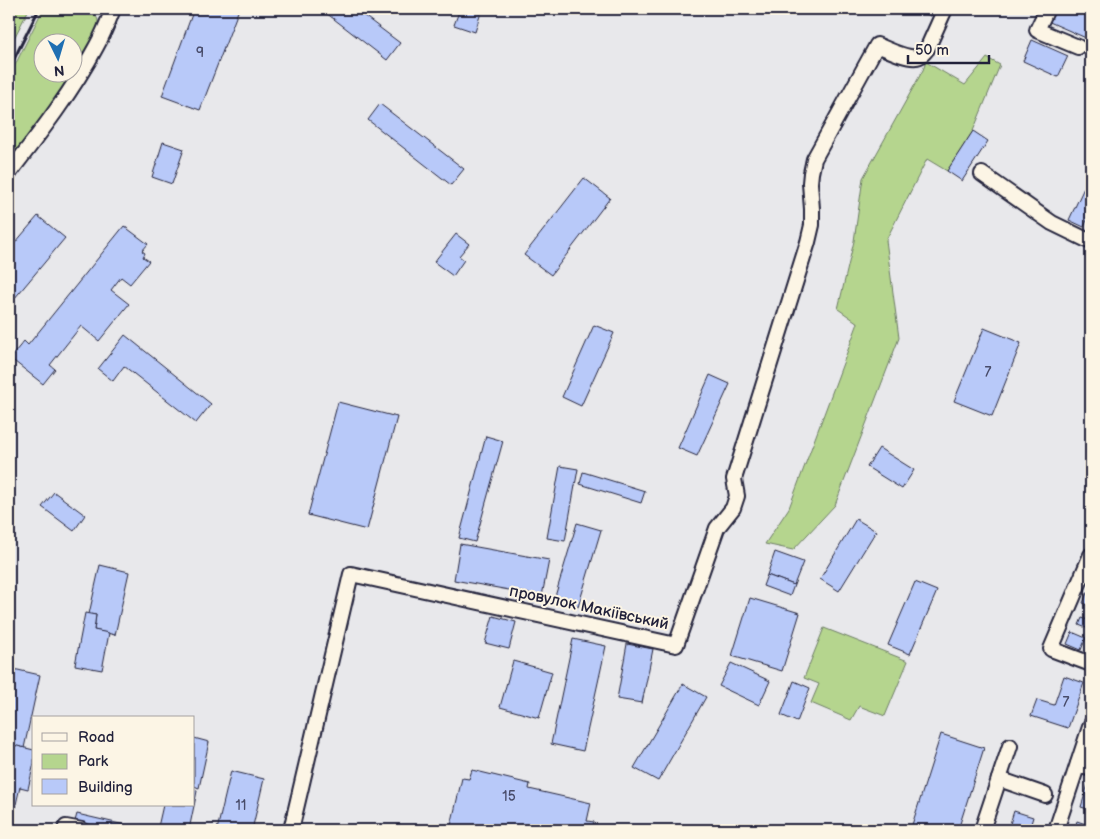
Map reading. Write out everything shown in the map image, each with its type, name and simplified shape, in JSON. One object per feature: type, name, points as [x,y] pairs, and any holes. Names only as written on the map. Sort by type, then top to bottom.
[{"type":"street","points":[[9,173],[52,117],[81,74],[97,46],[111,9]]},
{"type":"street","name":"провулок Макіївський","points":[[291,830],[350,574],[676,645],[717,528],[733,508],[737,496],[734,478],[808,242],[812,224],[810,184],[814,159],[878,45],[910,56],[923,54],[927,49],[944,9]]},
{"type":"street","points":[[1047,9],[1037,30],[1078,47]]},
{"type":"street","points":[[982,174],[1052,223],[1091,242]]},
{"type":"street","points":[[1091,555],[1051,649],[1091,664]]},
{"type":"street","points":[[1056,830],[1091,724]]},
{"type":"street","points":[[982,830],[1010,746]]},
{"type":"street","points":[[1078,764],[1091,769]]},
{"type":"street","points":[[999,779],[1045,795]]},
{"type":"street","points":[[65,830],[66,827],[82,830]]},
{"type":"green space","points":[[14,9],[29,9],[9,48],[9,22]]},
{"type":"green space","points":[[43,9],[88,9],[95,14],[98,20],[97,29],[82,60],[82,32],[32,32],[32,82],[67,82],[39,124],[9,159],[9,77]]},
{"type":"green space","points":[[987,58],[1000,65],[973,131],[947,171],[927,159],[886,240],[899,338],[835,505],[793,550],[765,544],[789,508],[858,323],[838,309],[854,241],[863,178],[926,62],[965,85]]},
{"type":"green space","points":[[824,628],[908,661],[885,716],[859,706],[851,720],[811,703],[819,684],[804,678]]},
{"type":"building","points":[[194,9],[239,9],[200,110],[162,96]]},
{"type":"building","points":[[321,9],[355,9],[400,43],[387,60]]},
{"type":"building","points":[[460,9],[482,9],[475,32],[454,25]]},
{"type":"building","points":[[914,9],[935,9],[931,16]]},
{"type":"building","points":[[1050,9],[1080,9],[1091,14],[1091,27],[1086,38],[1045,20]]},
{"type":"building","points":[[1032,40],[1068,56],[1058,77],[1023,61]]},
{"type":"building","points":[[380,104],[464,169],[451,185],[368,120]]},
{"type":"building","points":[[973,131],[988,141],[962,181],[947,171]]},
{"type":"building","points":[[163,142],[184,149],[172,184],[152,177]]},
{"type":"building","points":[[1089,177],[1091,178],[1091,211],[1084,227],[1069,220]]},
{"type":"building","points":[[584,178],[610,198],[551,275],[524,255]]},
{"type":"building","points":[[38,216],[65,238],[9,305],[9,250]]},
{"type":"building","points":[[124,226],[148,244],[142,251],[145,253],[143,257],[149,261],[130,284],[121,277],[111,290],[129,304],[99,341],[81,326],[50,365],[55,369],[43,384],[10,358],[24,341],[28,345]]},
{"type":"building","points":[[456,234],[469,244],[459,256],[464,260],[453,276],[434,262]]},
{"type":"building","points":[[594,325],[614,333],[581,406],[562,397]]},
{"type":"building","points":[[984,328],[1021,343],[992,416],[954,401]]},
{"type":"building","points":[[125,335],[211,404],[196,423],[124,366],[113,381],[98,369]]},
{"type":"building","points":[[710,375],[730,384],[697,456],[678,448]]},
{"type":"building","points":[[338,402],[397,417],[367,530],[308,515]]},
{"type":"building","points":[[486,436],[503,441],[475,542],[459,538]]},
{"type":"building","points":[[879,448],[914,470],[902,489],[867,467]]},
{"type":"building","points":[[560,466],[578,469],[565,541],[547,538]]},
{"type":"building","points":[[583,472],[645,491],[641,503],[580,484]]},
{"type":"building","points":[[54,492],[85,515],[74,531],[42,507]]},
{"type":"building","points":[[856,519],[876,531],[839,591],[820,579]]},
{"type":"building","points":[[577,523],[601,530],[578,607],[554,600]]},
{"type":"building","points":[[460,544],[549,560],[542,596],[454,580]]},
{"type":"building","points":[[775,552],[803,562],[794,585],[767,575]]},
{"type":"building","points":[[100,565],[129,572],[115,635],[94,630],[96,615],[89,614]]},
{"type":"building","points":[[767,575],[794,585],[790,596],[763,586]]},
{"type":"building","points":[[915,582],[937,591],[910,654],[888,645]]},
{"type":"building","points":[[1087,593],[1091,594],[1091,606],[1083,603]]},
{"type":"building","points":[[750,598],[800,613],[782,671],[732,656]]},
{"type":"building","points":[[85,613],[96,615],[94,630],[109,633],[102,670],[75,665]]},
{"type":"building","points":[[493,616],[516,622],[509,649],[485,643]]},
{"type":"building","points":[[1082,618],[1091,621],[1091,630],[1079,625]]},
{"type":"building","points":[[1072,632],[1086,638],[1081,650],[1067,644]]},
{"type":"building","points":[[573,639],[606,646],[583,751],[551,744]]},
{"type":"building","points":[[627,644],[653,649],[642,703],[617,699]]},
{"type":"building","points":[[513,661],[552,672],[539,718],[500,707]]},
{"type":"building","points":[[731,663],[770,681],[759,705],[719,686]]},
{"type":"building","points":[[9,668],[40,675],[24,748],[9,744]]},
{"type":"building","points":[[1064,676],[1084,683],[1068,728],[1031,716],[1037,700],[1054,705]]},
{"type":"building","points":[[794,681],[810,688],[797,722],[781,715]]},
{"type":"building","points":[[683,684],[706,697],[658,781],[634,768]]},
{"type":"building","points":[[941,734],[984,748],[958,830],[919,830],[911,828]]},
{"type":"building","points":[[195,738],[209,742],[199,788],[195,786]]},
{"type":"building","points":[[9,744],[32,750],[32,772],[28,789],[20,787],[9,830]]},
{"type":"building","points":[[472,770],[530,784],[529,789],[591,803],[587,821],[594,822],[592,830],[450,830],[462,778],[469,779]]},
{"type":"building","points":[[231,771],[264,779],[252,830],[217,830]]},
{"type":"building","points":[[1089,781],[1091,782],[1091,810],[1081,807]]},
{"type":"building","points":[[163,806],[194,806],[189,830],[158,827]]},
{"type":"building","points":[[1014,811],[1033,817],[1029,830],[1008,830]]},
{"type":"building","points":[[77,814],[129,826],[129,830],[115,830],[75,821]]},
{"type":"building","points":[[1077,821],[1091,826],[1091,830],[1074,830]]},
{"type":"railway","points":[[9,69],[39,9]]}]
